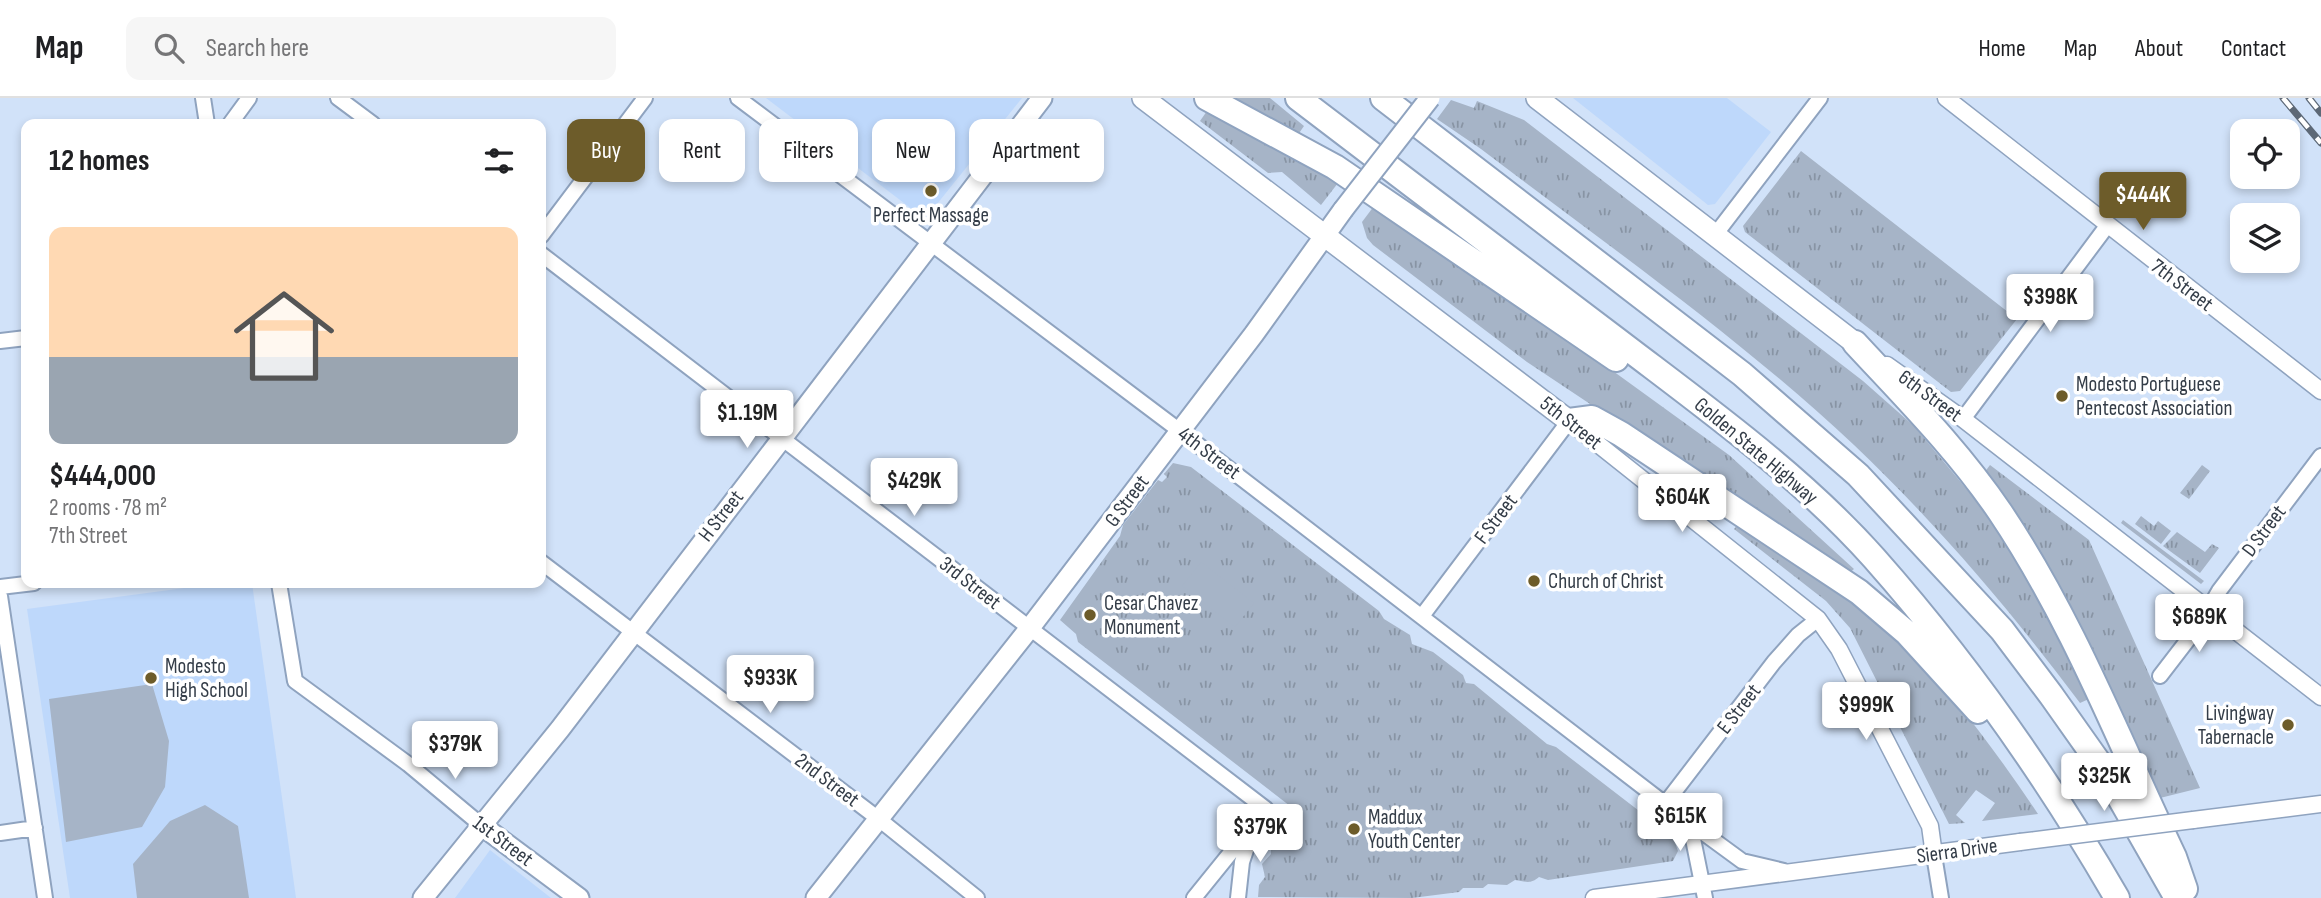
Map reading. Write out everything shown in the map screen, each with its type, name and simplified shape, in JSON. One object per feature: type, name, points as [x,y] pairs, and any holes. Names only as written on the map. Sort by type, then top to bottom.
[{"type":"highway","points":[[1207,98],[1335,167],[1665,393],[1723,420]]},
{"type":"highway","name":"Golden State Highway","points":[[1298,98],[1723,420],[1776,465],[1873,557],[2000,715],[2062,804],[2117,898]]},
{"type":"highway","points":[[1383,98],[1742,374],[1858,475],[2002,631],[2051,695],[2104,770],[2177,898]]},
{"type":"highway","points":[[1855,343],[1973,475],[2037,572],[2087,669],[2174,857],[2188,898]]},
{"type":"highway","points":[[1569,421],[1592,418],[1621,434],[1859,592],[1907,633],[2062,804]]},
{"type":"highway","points":[[2089,849],[2108,898]]},
{"type":"main road","name":"H Street","points":[[423,898],[527,772],[1042,98]]},
{"type":"main road","name":"5th Street","points":[[1143,98],[1569,421]]},
{"type":"main road","name":"G Street","points":[[816,898],[1029,629],[1180,431],[1323,236],[1430,98]]},
{"type":"main road","name":"6th Street","points":[[1537,98],[1855,343]]},
{"type":"main road","name":"1st Street","points":[[481,825],[579,898]]},
{"type":"street","points":[[203,98],[206,119]]},
{"type":"street","points":[[234,119],[249,98]]},
{"type":"street","points":[[338,98],[366,119]]},
{"type":"street","points":[[546,229],[645,98]]},
{"type":"street","name":"4th Street","points":[[738,98],[1180,431],[1670,809],[1742,860],[1794,872]]},
{"type":"street","points":[[1715,235],[1820,98]]},
{"type":"street","name":"7th Street","points":[[1945,98],[2321,391]]},
{"type":"street","points":[[1963,419],[2107,226]]},
{"type":"street","name":"3rd Street","points":[[546,258],[1266,809],[1254,824]]},
{"type":"street","points":[[0,341],[21,339]]},
{"type":"street","name":"6th Street","points":[[1855,343],[1963,419],[2321,697]]},
{"type":"street","name":"F Street","points":[[1422,617],[1569,421]]},
{"type":"street","name":"5th Street","points":[[1569,421],[1818,619],[1839,649],[1930,826],[1934,855]]},
{"type":"street","name":"D Street","points":[[2160,676],[2321,456]]},
{"type":"street","name":"2nd Street","points":[[546,566],[880,820],[977,898]]},
{"type":"street","points":[[0,587],[21,585]]},
{"type":"street","name":"1st Street","points":[[280,588],[295,681],[408,764],[481,825]]},
{"type":"street","points":[[0,596],[45,898]]},
{"type":"street","name":"E Street","points":[[1670,809],[1774,662],[1798,635],[1818,619]]},
{"type":"street","name":"Sierra Drive","points":[[1594,898],[1704,891],[1794,872],[2321,804]]},
{"type":"street","name":"4th Street","points":[[1670,809],[1696,842],[1704,891]]},
{"type":"street","points":[[1194,898],[1254,824]]},
{"type":"street","points":[[1238,898],[1242,862],[1254,824]]},
{"type":"street","points":[[0,833],[35,828]]},
{"type":"street","points":[[1934,855],[1941,898]]},
{"type":"shaded area","points":[[766,98],[1022,98],[1005,119],[969,119],[969,164],[955,182],[955,119],[872,119],[872,179],[858,168],[858,119],[794,119]]},
{"type":"shaded area","points":[[1573,98],[1727,98],[1771,132],[1715,204],[1708,205]]},
{"type":"shaded area","points":[[876,182],[955,182],[925,219]]},
{"type":"shaded area","name":"Modesto High School","points":[[184,588],[253,588],[296,898],[70,898],[27,609]]},
{"type":"shaded area","points":[[490,850],[551,898],[455,898]]},
{"type":"green space","points":[[1223,98],[1270,98],[1304,126],[1295,139]]},
{"type":"green space","points":[[1451,100],[1474,108],[1477,101],[1524,120],[1863,381],[1914,426],[1989,516],[2046,611],[2091,698],[2080,703],[2000,602],[1944,538],[1885,475],[1810,405],[1672,292],[1437,119]]},
{"type":"green space","points":[[1207,111],[1338,183],[1321,205],[1282,172],[1268,173],[1200,121]]},
{"type":"green space","points":[[1801,151],[2017,319],[1960,391],[1951,392],[1745,232],[1743,226]]},
{"type":"green space","points":[[1374,206],[1537,316],[1729,455],[1854,569],[1847,575],[1527,362],[1373,245],[1367,238],[1362,222]]},
{"type":"green space","points":[[1173,463],[1191,467],[1379,611],[1384,619],[1410,635],[1412,644],[1433,652],[1463,675],[1466,683],[1474,684],[1547,744],[1556,747],[1673,837],[1678,851],[1673,861],[1548,880],[1539,877],[1530,882],[1515,880],[1507,885],[1488,884],[1483,888],[1463,888],[1459,892],[1412,898],[1258,897],[1259,885],[1265,877],[1262,864],[1271,854],[1273,841],[1288,819],[1290,806],[1078,642],[1076,634],[1060,620],[1120,536],[1123,525],[1158,480],[1162,482],[1167,477],[1164,474]]},
{"type":"green space","points":[[1990,465],[2089,540],[2200,788],[2160,798],[2118,716],[2072,609],[2018,516],[1984,473]]},
{"type":"green space","points":[[2202,465],[2210,471],[2189,499],[2180,493]]},
{"type":"green space","points":[[2141,516],[2154,526],[2158,521],[2171,531],[2161,544],[2135,524]]},
{"type":"green space","points":[[2123,520],[2204,581],[2201,584],[2121,523]]},
{"type":"green space","points":[[1738,525],[1842,592],[1899,639],[1973,723],[2038,814],[1982,821],[1995,803],[1976,790],[1956,815],[1965,823],[1949,824],[1850,628],[1826,601],[1734,529]]},
{"type":"green space","points":[[2177,532],[2205,552],[2212,544],[2219,548],[2200,573],[2163,546]]},
{"type":"green space","points":[[1201,562],[1254,603],[1235,627],[1182,586]]},
{"type":"green space","points":[[152,684],[169,741],[165,787],[142,827],[66,842],[49,699]]},
{"type":"green space","points":[[205,805],[238,826],[249,898],[137,898],[133,864],[170,821]]},
{"type":"railway","points":[[2283,98],[2321,143]]},
{"type":"railway","points":[[2309,98],[2321,113]]},
{"type":"place","name":"Perfect Massage","points":[[931,191]]},
{"type":"place","name":"Modesto Portuguese Pentecost Association","points":[[2062,396]]},
{"type":"place","name":"Church of Christ","points":[[1534,581]]},
{"type":"place","name":"Cesar Chavez Monument","points":[[1090,615]]},
{"type":"place","name":"Modesto High School","points":[[151,678]]},
{"type":"place","name":"Livingway Tabernacle","points":[[2288,725]]},
{"type":"place","name":"Maddux Youth Center","points":[[1354,829]]}]
